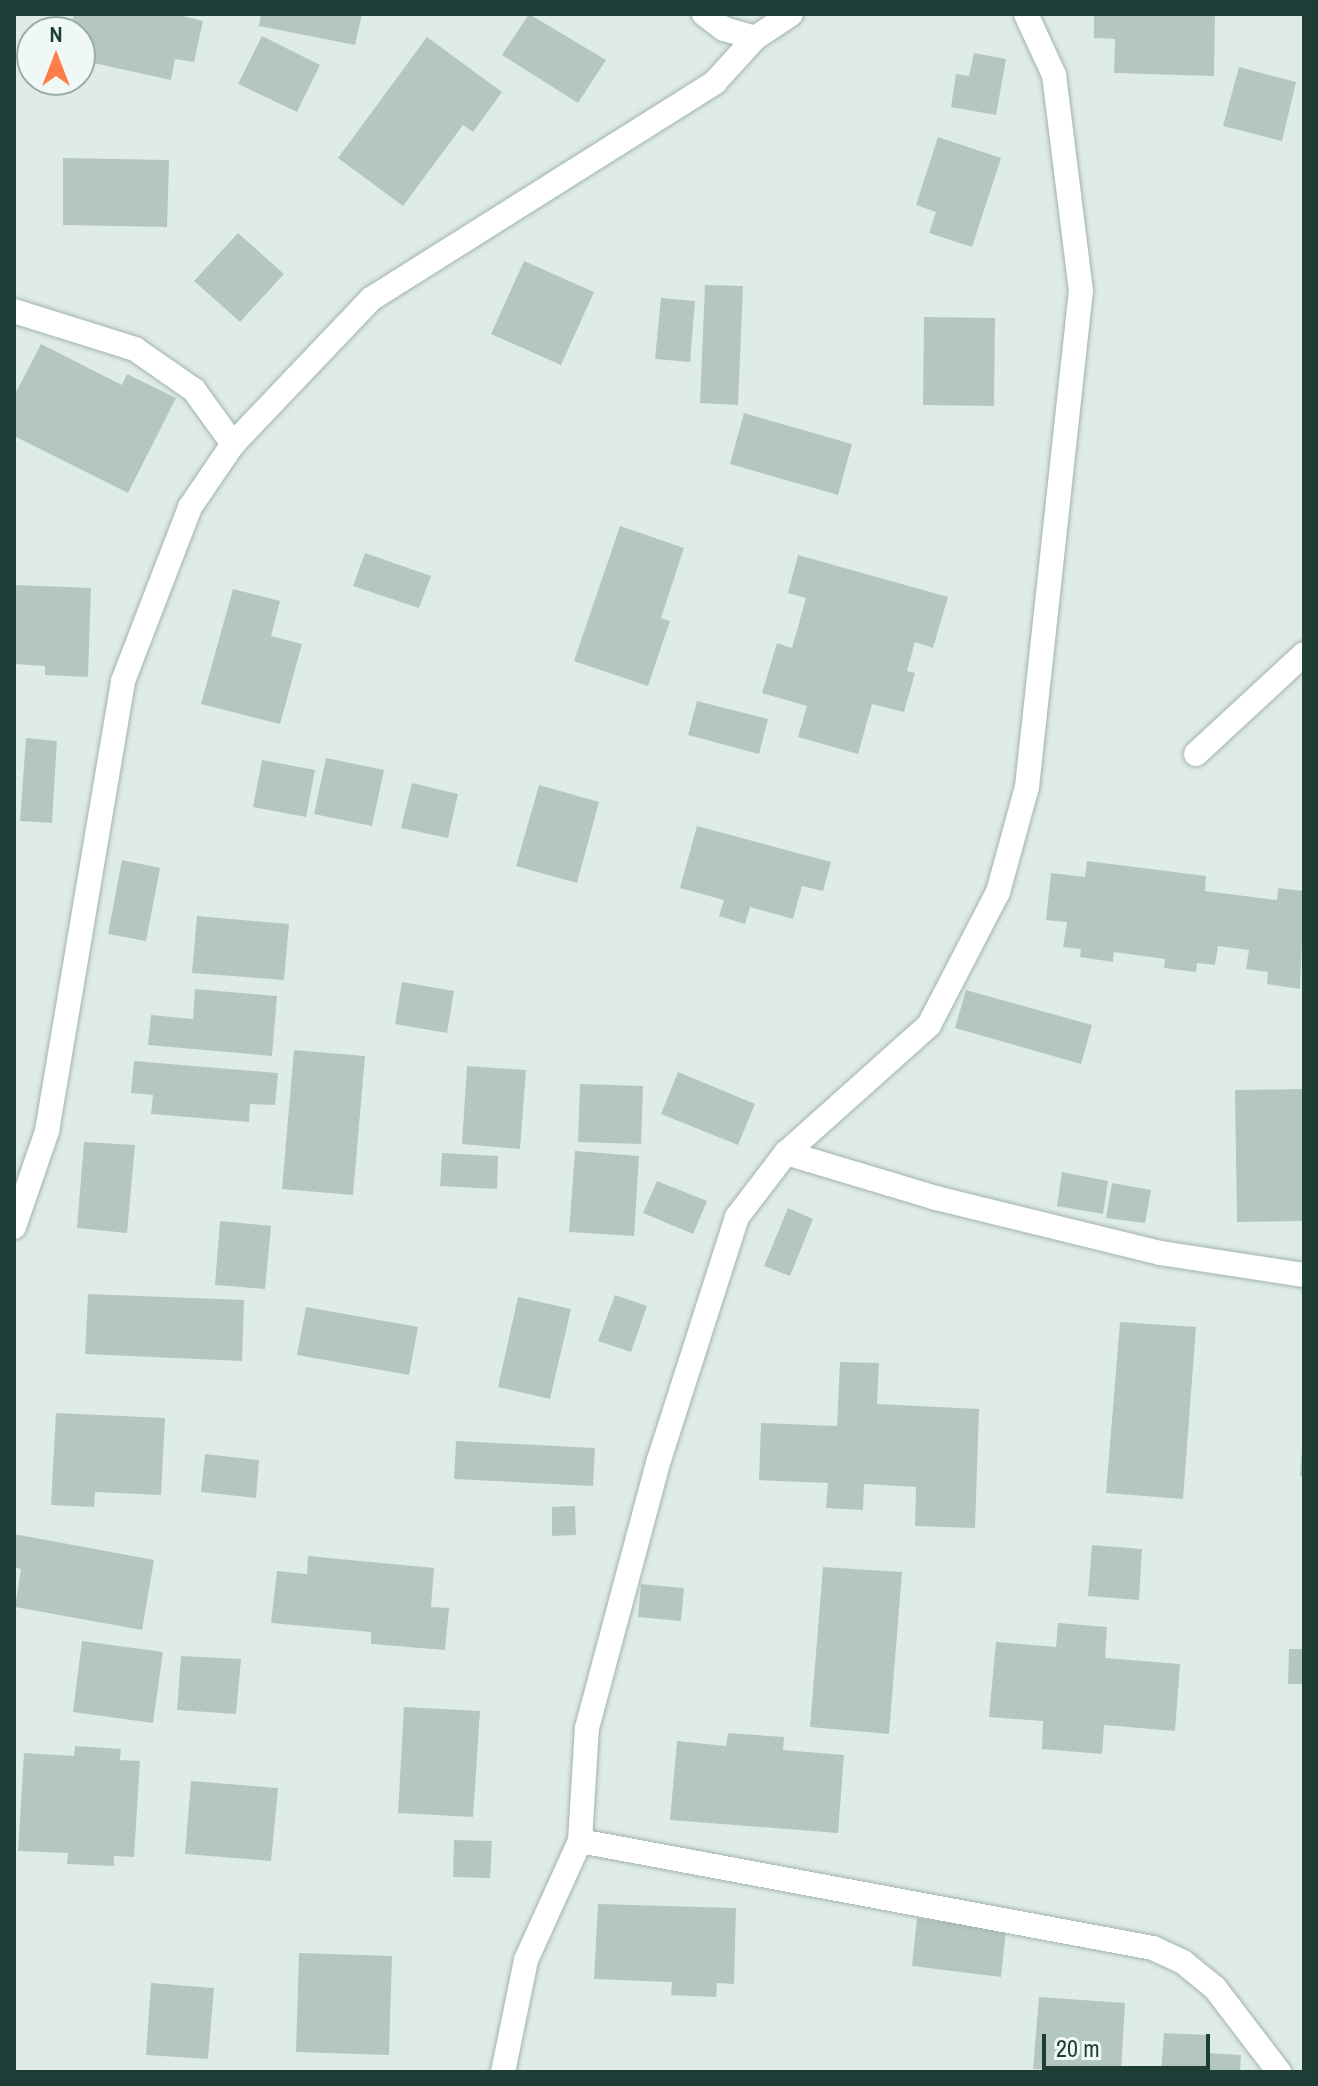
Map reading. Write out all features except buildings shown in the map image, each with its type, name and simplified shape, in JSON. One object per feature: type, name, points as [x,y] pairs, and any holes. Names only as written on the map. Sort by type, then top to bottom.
[{"type":"street","points":[[704,14],[724,29],[755,38]]},
{"type":"street","points":[[14,1227],[47,1131],[123,681],[190,507],[233,444],[371,299],[715,82],[755,38],[791,14]]},
{"type":"street","points":[[503,2072],[526,1960],[580,1841],[587,1728],[659,1460],[737,1217],[786,1153],[929,1025],[998,892],[1027,787],[1081,291],[1054,75],[1026,14]]},
{"type":"street","points":[[14,311],[135,349],[194,390],[233,444]]},
{"type":"street","points":[[1196,754],[1304,654]]},
{"type":"street","points":[[786,1153],[936,1198],[1160,1253],[1304,1275]]},
{"type":"street","points":[[580,1841],[1153,1948],[1183,1962],[1215,1988],[1279,2072]]}]
